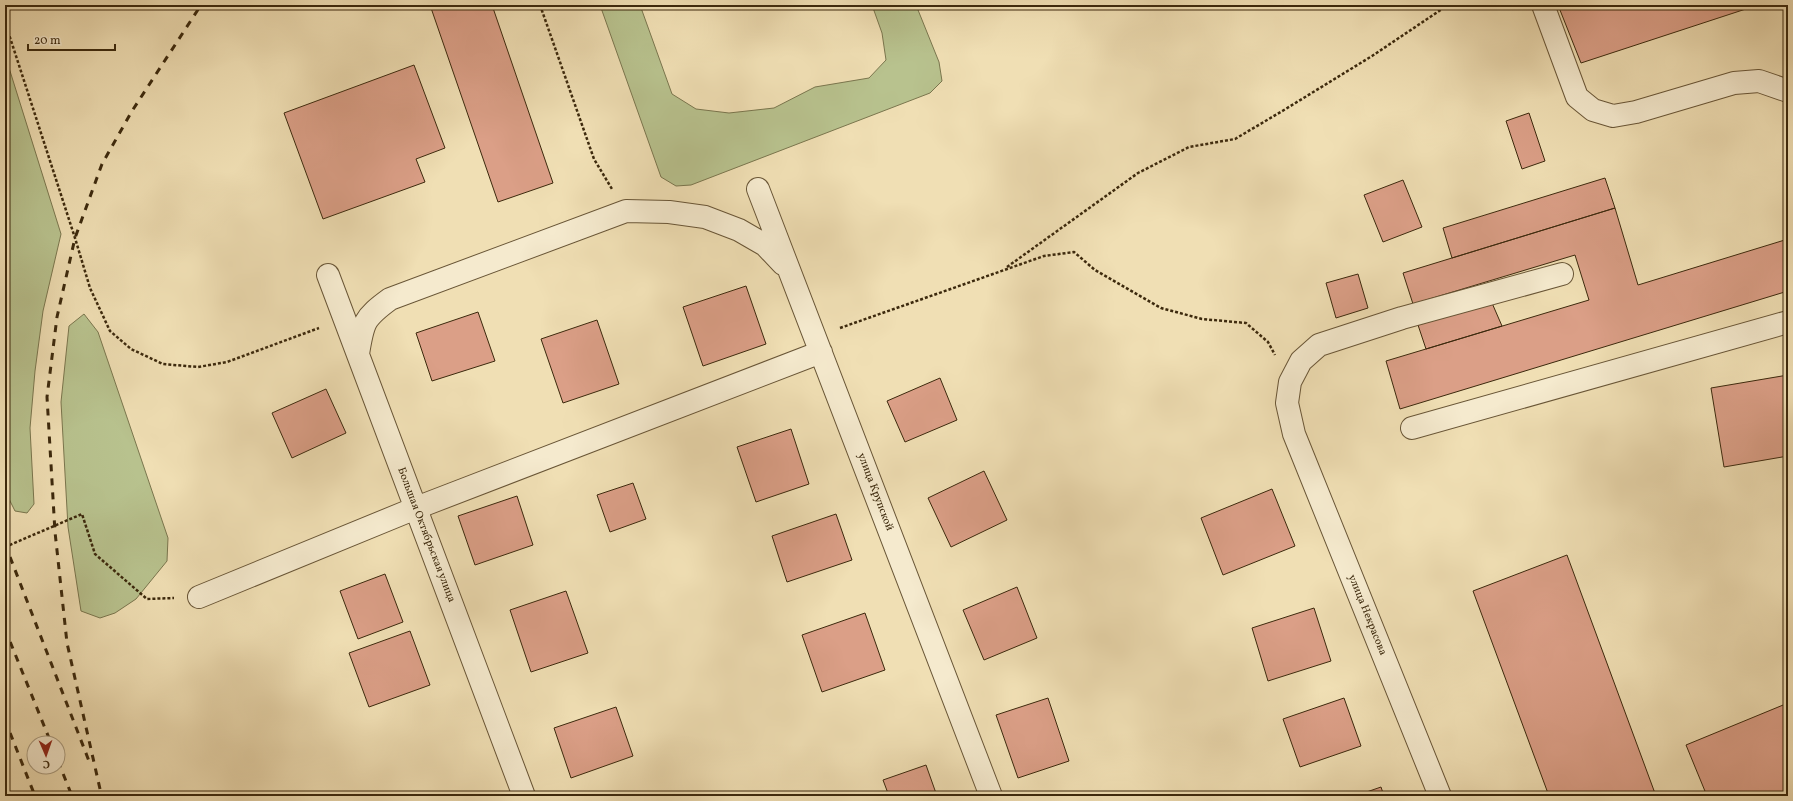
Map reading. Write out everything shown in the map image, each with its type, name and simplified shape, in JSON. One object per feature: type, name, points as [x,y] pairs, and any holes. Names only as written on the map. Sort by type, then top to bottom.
[{"type":"street","points":[[1543,5],[1577,97],[1593,110],[1613,116],[1636,112],[1734,84],[1759,81],[1788,91]]},
{"type":"street","name":"улица Крупской","points":[[758,189],[991,796]]},
{"type":"street","points":[[358,356],[362,330],[371,313],[390,299],[626,211],[669,212],[705,217],[739,230],[765,245],[790,273]]},
{"type":"street","name":"улица Некрасова","points":[[1440,796],[1294,434],[1287,403],[1290,382],[1301,361],[1319,345],[1402,318],[1562,274]]},
{"type":"street","name":"Большая Октябрьская улица","points":[[328,275],[524,796]]},
{"type":"street","points":[[1412,428],[1788,322]]},
{"type":"street","points":[[199,597],[818,344]]},
{"type":"path","points":[[540,5],[594,160],[626,211]]},
{"type":"path","points":[[1003,270],[1138,173],[1189,147],[1234,138],[1284,110],[1372,56],[1448,5]]},
{"type":"path","points":[[5,22],[90,288],[110,331],[131,349],[163,364],[198,367],[227,362],[344,319]]},
{"type":"path","points":[[818,344],[1003,270],[1044,256],[1074,252],[1095,270],[1161,308],[1202,319],[1246,323],[1268,342],[1290,382]]},
{"type":"path","points":[[5,547],[82,514],[95,554],[147,599],[199,597]]},
{"type":"green space","points":[[600,5],[640,5],[672,94],[696,109],[729,113],[774,108],[815,87],[869,78],[886,60],[882,33],[872,5],[916,5],[939,62],[942,81],[930,93],[691,185],[676,186],[661,177]]},
{"type":"green space","points":[[5,55],[61,234],[43,311],[35,371],[30,428],[34,504],[27,513],[15,511],[5,491]]},
{"type":"green space","points":[[84,314],[98,332],[168,538],[167,561],[136,599],[115,613],[100,618],[81,611],[68,527],[61,402],[69,326]]},
{"type":"building","points":[[430,5],[492,5],[553,183],[498,202]]},
{"type":"building","points":[[1558,5],[1758,5],[1581,63]]},
{"type":"building","points":[[414,65],[445,148],[416,159],[425,182],[323,219],[284,113]]},
{"type":"building","points":[[1529,113],[1545,161],[1522,169],[1506,121]]},
{"type":"building","points":[[1605,178],[1615,208],[1452,258],[1443,228]]},
{"type":"building","points":[[1403,180],[1422,227],[1383,242],[1364,195]]},
{"type":"building","points":[[1615,208],[1638,285],[1788,239],[1788,291],[1400,409],[1386,361],[1589,300],[1575,255],[1413,304],[1403,273]]},
{"type":"building","points":[[1358,274],[1368,308],[1336,318],[1326,283]]},
{"type":"building","points":[[746,286],[766,344],[703,366],[683,307]]},
{"type":"building","points":[[1492,303],[1502,326],[1426,349],[1418,325]]},
{"type":"building","points":[[478,312],[495,361],[432,381],[416,333]]},
{"type":"building","points":[[597,320],[619,384],[563,403],[541,339]]},
{"type":"building","points":[[1788,375],[1788,456],[1724,467],[1711,388]]},
{"type":"building","points":[[940,378],[957,420],[905,442],[887,401]]},
{"type":"building","points":[[326,389],[346,433],[292,458],[272,413]]},
{"type":"building","points":[[791,429],[809,484],[756,502],[737,447]]},
{"type":"building","points":[[984,471],[1007,520],[951,547],[928,498]]},
{"type":"building","points":[[633,483],[646,519],[610,532],[597,495]]},
{"type":"building","points":[[1272,489],[1295,546],[1223,575],[1201,518]]},
{"type":"building","points":[[517,496],[533,545],[475,565],[458,516]]},
{"type":"building","points":[[836,514],[852,560],[787,582],[772,536]]},
{"type":"building","points":[[1567,555],[1656,796],[1549,796],[1473,591]]},
{"type":"building","points":[[385,574],[403,622],[358,639],[340,591]]},
{"type":"building","points":[[1017,587],[1037,638],[984,660],[963,610]]},
{"type":"building","points":[[566,591],[588,653],[531,672],[510,610]]},
{"type":"building","points":[[1314,608],[1331,661],[1268,681],[1252,628]]},
{"type":"building","points":[[865,613],[885,670],[822,692],[802,635]]},
{"type":"building","points":[[410,631],[430,685],[369,707],[349,653]]},
{"type":"building","points":[[1048,698],[1069,761],[1018,778],[996,715]]},
{"type":"building","points":[[1344,698],[1361,746],[1300,767],[1283,719]]},
{"type":"building","points":[[1788,703],[1788,793],[1782,796],[1707,796],[1686,745]]},
{"type":"building","points":[[616,707],[633,756],[571,778],[554,728]]},
{"type":"building","points":[[926,765],[937,796],[889,796],[883,780]]},
{"type":"building","points":[[1381,787],[1384,796],[1355,796]]},
{"type":"railway","points":[[100,789],[67,643],[55,532],[47,397],[57,317],[75,238],[102,164],[132,111],[201,5]]},
{"type":"railway","points":[[5,544],[89,761]]},
{"type":"railway","points":[[5,629],[48,735]]},
{"type":"railway","points":[[5,720],[35,796]]},
{"type":"railway","points":[[64,775],[72,796]]}]
